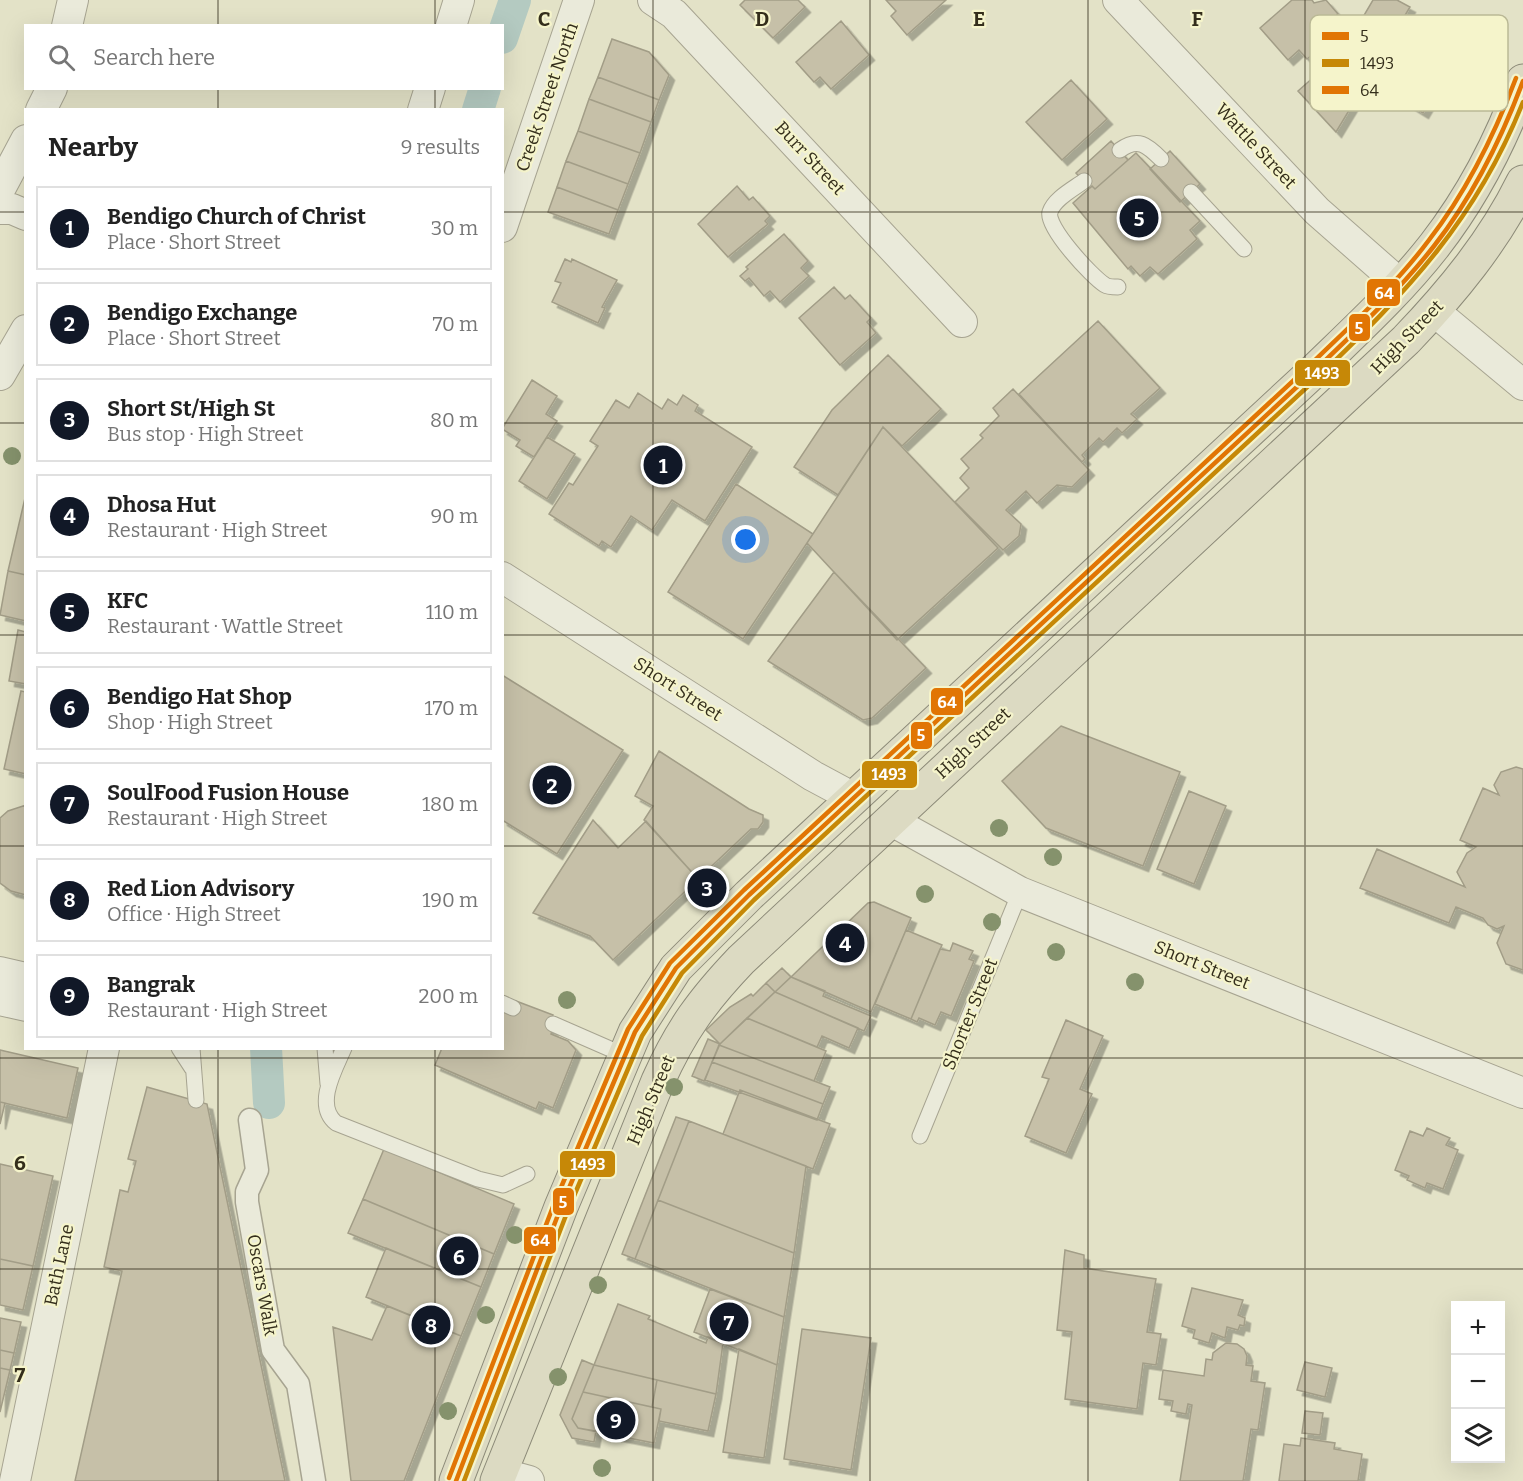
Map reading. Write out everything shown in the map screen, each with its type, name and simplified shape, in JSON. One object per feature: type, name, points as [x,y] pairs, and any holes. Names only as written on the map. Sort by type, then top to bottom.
[{"type":"highway","points":[[508,1478],[459,1474],[624,1055],[658,992],[683,960],[1305,379],[1400,284],[1434,246],[1476,181],[1499,139],[1523,81]]},
{"type":"highway","name":"High Street","points":[[508,1478],[609,1202],[673,1047],[700,1004],[741,960],[890,820],[1373,372],[1434,311],[1474,261],[1523,182]]},
{"type":"highway","points":[[1400,284],[1434,311]]},
{"type":"highway","points":[[854,798],[890,820]]},
{"type":"highway","points":[[570,1188],[609,1202]]},
{"type":"street","points":[[67,24],[73,0]]},
{"type":"street","points":[[452,24],[459,0]]},
{"type":"street","name":"Creek Street North","points":[[504,221],[579,0]]},
{"type":"street","name":"Burr Street","points":[[653,0],[675,14],[962,322]]},
{"type":"street","name":"Wattle Street","points":[[1118,0],[1317,211],[1400,284]]},
{"type":"street","points":[[42,108],[52,90]]},
{"type":"street","points":[[51,108],[53,90]]},
{"type":"street","points":[[424,108],[429,90]]},
{"type":"street","points":[[0,189],[24,144]]},
{"type":"street","points":[[0,208],[12,209],[24,214]]},
{"type":"street","points":[[1434,311],[1523,385]]},
{"type":"street","points":[[0,321],[24,329]]},
{"type":"street","points":[[0,375],[24,333]]},
{"type":"street","name":"Short Street","points":[[504,578],[813,776],[854,798]]},
{"type":"street","name":"Short Street","points":[[890,820],[1020,892],[1523,1093]]},
{"type":"street","points":[[0,972],[24,978]]},
{"type":"street","points":[[0,1000],[24,1006]]},
{"type":"street","name":"Bath Lane","points":[[15,1481],[104,1050]]},
{"type":"street","name":"Oscars Walk","points":[[250,1120],[257,1170],[247,1192],[247,1202],[271,1338],[276,1357],[298,1384],[314,1481]]},
{"type":"lane","points":[[1120,150],[1133,142],[1144,143],[1161,159]]},
{"type":"lane","points":[[1084,181],[1058,201],[1049,213],[1049,220],[1057,234],[1104,285],[1118,287]]},
{"type":"lane","points":[[1191,192],[1244,249]]},
{"type":"lane","name":"Shorter Street","points":[[920,1136],[1020,892]]},
{"type":"lane","points":[[553,1024],[624,1055]]},
{"type":"lane","points":[[180,1050],[192,1068]]},
{"type":"lane","points":[[192,1050],[196,1100]]},
{"type":"lane","points":[[325,1050],[327,1112],[336,1123],[478,1179],[503,1185],[527,1174]]},
{"type":"lane","points":[[327,1087],[343,1050]]},
{"type":"building","points":[[745,0],[798,0],[805,7],[773,38],[740,5]]},
{"type":"building","points":[[886,0],[946,0],[907,35],[891,16],[896,11]]},
{"type":"building","points":[[1292,0],[1312,0],[1314,3],[1326,0],[1338,14],[1310,15],[1310,57],[1307,59],[1299,50],[1288,60],[1260,28]]},
{"type":"building","points":[[1373,0],[1397,0],[1410,7],[1405,15],[1364,15]]},
{"type":"building","points":[[841,21],[869,55],[831,89],[820,77],[814,82],[796,62]]},
{"type":"building","points":[[612,39],[649,52],[669,75],[659,100],[598,77]]},
{"type":"building","points":[[598,77],[659,100],[651,122],[589,99]]},
{"type":"building","points":[[1071,80],[1107,119],[1062,160],[1026,122]]},
{"type":"building","points":[[1310,80],[1310,104],[1298,91]]},
{"type":"building","points":[[589,99],[651,122],[640,153],[578,131]]},
{"type":"building","points":[[1317,111],[1349,111],[1336,132]]},
{"type":"building","points":[[578,131],[640,153],[628,184],[566,161]]},
{"type":"building","points":[[1111,141],[1128,160],[1095,189],[1092,186],[1090,188],[1076,173]]},
{"type":"building","points":[[1170,151],[1200,184],[1180,202],[1150,169]]},
{"type":"building","points":[[1136,153],[1200,221],[1190,230],[1197,239],[1158,274],[1150,267],[1140,276],[1131,266],[1128,269],[1073,203],[1092,186],[1095,189]]},
{"type":"building","points":[[566,161],[628,184],[618,210],[557,187]]},
{"type":"building","points":[[737,186],[749,200],[753,197],[770,216],[765,221],[768,224],[728,257],[698,224]]},
{"type":"building","points":[[557,187],[618,210],[609,234],[548,212]]},
{"type":"building","points":[[784,234],[808,261],[801,268],[809,276],[780,302],[770,291],[764,296],[749,278],[745,281],[740,276],[748,269],[746,267]]},
{"type":"building","points":[[565,259],[571,262],[572,259],[617,280],[602,307],[605,308],[598,323],[552,302],[561,283],[555,281]]},
{"type":"building","points":[[834,287],[845,299],[850,295],[871,318],[867,322],[876,333],[840,365],[799,318]]},
{"type":"building","points":[[1098,321],[1160,388],[1131,414],[1137,419],[1122,433],[1117,428],[1103,442],[1099,438],[1082,455],[1085,459],[1082,462],[1019,394]]},
{"type":"building","points":[[888,355],[941,409],[902,446],[883,427],[838,495],[794,467],[832,410]]},
{"type":"building","points":[[532,380],[557,396],[546,414],[557,421],[534,457],[516,446],[520,440],[504,430],[504,426]]},
{"type":"building","points":[[1013,389],[1089,470],[1072,487],[1057,485],[1037,503],[1026,491],[1006,510],[1021,524],[1019,536],[1003,550],[955,502],[969,488],[960,478],[969,468],[961,459],[983,438],[980,435],[999,416],[993,408]]},
{"type":"building","points":[[638,393],[662,409],[668,399],[677,405],[683,395],[698,405],[695,411],[752,447],[705,521],[672,500],[652,530],[631,516],[611,547],[602,541],[599,546],[549,514],[569,483],[573,485],[598,446],[590,441],[616,400],[629,408]]},
{"type":"building","points":[[883,427],[998,548],[897,640],[807,543]]},
{"type":"building","points":[[547,437],[575,454],[547,499],[519,481]]},
{"type":"building","points":[[736,484],[813,534],[743,639],[668,592]]},
{"type":"building","points":[[24,502],[24,575],[8,571]]},
{"type":"building","points":[[8,571],[24,575],[24,621],[0,615]]},
{"type":"building","points":[[834,572],[926,668],[872,718],[863,720],[768,661]]},
{"type":"building","points":[[18,630],[24,632],[24,684],[9,681]]},
{"type":"building","points":[[504,676],[623,750],[557,854],[504,821]]},
{"type":"building","points":[[21,691],[24,692],[24,774],[4,769]]},
{"type":"building","points":[[1061,726],[1180,772],[1143,866],[1046,828],[1002,781]]},
{"type":"building","points":[[659,751],[749,809],[763,815],[763,822],[758,829],[751,829],[698,879],[644,820],[653,806],[635,796]]},
{"type":"building","points":[[1516,767],[1523,769],[1523,970],[1506,964],[1497,943],[1504,926],[1497,929],[1488,925],[1483,918],[1456,907],[1449,923],[1360,888],[1377,849],[1465,887],[1457,872],[1467,853],[1476,847],[1460,840],[1483,788],[1499,795],[1494,785],[1501,772]]},
{"type":"building","points":[[1189,791],[1226,806],[1194,884],[1157,869]]},
{"type":"building","points":[[24,806],[24,894],[11,891],[0,883],[0,818],[8,811]]},
{"type":"building","points":[[593,820],[618,848],[646,821],[698,879],[613,960],[590,936],[533,913]]},
{"type":"building","points":[[874,902],[911,918],[871,1012],[791,977],[868,903]]},
{"type":"building","points":[[906,930],[942,945],[911,1019],[875,1004]]},
{"type":"building","points":[[953,943],[973,951],[969,959],[974,961],[951,1016],[941,1012],[935,1025],[919,1018],[917,1022],[911,1019],[940,949],[950,951]]},
{"type":"building","points":[[782,968],[791,977],[775,992],[766,983]]},
{"type":"building","points":[[791,977],[825,991],[823,996],[871,1016],[864,1031],[775,992]]},
{"type":"building","points":[[766,983],[775,992],[720,1044],[706,1030],[730,1007],[751,994],[753,996]]},
{"type":"building","points":[[775,992],[858,1028],[849,1048],[822,1036],[817,1047],[747,1018]]},
{"type":"building","points":[[516,1001],[553,1015],[549,1027],[553,1028],[551,1034],[568,1041],[576,1050],[553,1108],[539,1102],[536,1109],[435,1065],[441,1050],[504,1050],[504,1009],[512,1012]]},
{"type":"building","points":[[747,1018],[826,1051],[814,1081],[719,1045]]},
{"type":"building","points":[[1066,1020],[1103,1036],[1080,1089],[1092,1094],[1066,1153],[1025,1136],[1049,1079],[1042,1077]]},
{"type":"building","points":[[708,1039],[720,1044],[704,1081],[692,1076]]},
{"type":"building","points":[[719,1045],[830,1087],[823,1104],[712,1062]]},
{"type":"building","points":[[0,1050],[78,1068],[67,1118],[0,1102]]},
{"type":"building","points":[[712,1062],[823,1104],[817,1120],[705,1080]]},
{"type":"building","points":[[147,1087],[207,1104],[285,1481],[75,1481],[122,1271],[104,1267],[120,1190],[128,1192],[136,1161],[128,1159]]},
{"type":"building","points":[[740,1090],[830,1124],[813,1169],[723,1134]]},
{"type":"building","points":[[0,1102],[5,1103],[0,1124]]},
{"type":"building","points":[[676,1117],[689,1121],[635,1259],[622,1254]]},
{"type":"building","points":[[689,1121],[806,1166],[794,1253],[658,1200]]},
{"type":"building","points":[[1427,1128],[1450,1138],[1446,1145],[1458,1150],[1443,1189],[1427,1183],[1425,1188],[1407,1180],[1409,1176],[1395,1170],[1410,1131],[1423,1136]]},
{"type":"building","points":[[384,1149],[514,1204],[494,1254],[363,1199]]},
{"type":"building","points":[[0,1164],[53,1176],[33,1266],[0,1259]]},
{"type":"building","points":[[363,1199],[494,1254],[481,1287],[348,1233]]},
{"type":"building","points":[[658,1200],[794,1253],[784,1317],[635,1259]]},
{"type":"building","points":[[386,1248],[481,1287],[461,1336],[366,1297]]},
{"type":"building","points":[[1065,1250],[1084,1255],[1084,1268],[1156,1279],[1147,1332],[1161,1334],[1156,1365],[1143,1363],[1137,1409],[1065,1399],[1072,1332],[1057,1330]]},
{"type":"building","points":[[0,1259],[33,1266],[23,1310],[0,1305]]},
{"type":"building","points":[[1192,1288],[1243,1300],[1238,1315],[1245,1318],[1244,1326],[1240,1325],[1238,1330],[1227,1327],[1225,1338],[1212,1333],[1209,1343],[1193,1338],[1195,1330],[1182,1326]]},
{"type":"building","points":[[710,1289],[784,1317],[777,1365],[694,1332]]},
{"type":"building","points":[[618,1304],[650,1316],[648,1319],[706,1343],[708,1337],[723,1343],[716,1394],[594,1365]]},
{"type":"building","points":[[387,1306],[461,1336],[404,1481],[351,1481],[333,1327],[372,1340]]},
{"type":"building","points":[[0,1318],[21,1322],[14,1353],[0,1350]]},
{"type":"building","points":[[802,1329],[871,1338],[851,1470],[784,1459]]},
{"type":"building","points":[[1226,1343],[1237,1344],[1244,1349],[1247,1356],[1246,1365],[1253,1366],[1251,1381],[1265,1383],[1258,1430],[1251,1429],[1243,1481],[1180,1481],[1192,1405],[1188,1404],[1186,1414],[1171,1411],[1173,1401],[1159,1399],[1163,1370],[1204,1376],[1206,1359],[1212,1360],[1213,1353]]},
{"type":"building","points":[[739,1349],[777,1365],[764,1458],[723,1452]]},
{"type":"building","points":[[0,1350],[14,1353],[10,1370],[0,1368]]},
{"type":"building","points":[[582,1360],[594,1365],[572,1419],[578,1428],[596,1431],[594,1442],[572,1438],[560,1415]]},
{"type":"building","points":[[1305,1362],[1332,1368],[1325,1397],[1297,1390]]},
{"type":"building","points":[[594,1365],[657,1380],[652,1407],[583,1392]]},
{"type":"building","points":[[0,1368],[10,1370],[0,1412]]},
{"type":"building","points":[[657,1380],[716,1394],[708,1431],[659,1421],[661,1409],[652,1407]]},
{"type":"building","points":[[583,1392],[661,1409],[654,1443],[578,1428],[572,1419]]},
{"type":"building","points":[[1305,1411],[1323,1413],[1320,1435],[1302,1433]]},
{"type":"building","points":[[1301,1438],[1335,1443],[1334,1449],[1362,1454],[1358,1481],[1279,1481],[1284,1444],[1300,1446]]},
{"type":"waterway","points":[[504,32],[515,0]]},
{"type":"waterway","points":[[479,108],[484,90]]},
{"type":"waterway","points":[[266,1050],[269,1103]]},
{"type":"transit line","name":"64","points":[[1508,97],[1516,78]]},
{"type":"transit line","name":"5","points":[[456,1481],[561,1207],[635,1032],[676,968],[749,895],[1313,372],[1391,296],[1434,246],[1461,207],[1485,167],[1523,81]]},
{"type":"transit line","name":"1493","points":[[464,1481],[568,1210],[642,1036],[682,973],[754,900],[1318,377],[1381,315],[1437,252],[1461,218],[1505,144],[1523,102]]},
{"type":"transit line","name":"64","points":[[449,1478],[554,1204],[628,1029],[670,963],[744,890],[1356,321],[1415,257],[1443,221],[1467,183],[1502,111]]},
{"type":"place","name":"KFC","points":[[1139,218]]},
{"type":"place","name":"Bendigo Church of Christ","points":[[663,465]]},
{"type":"place","name":"Bendigo Exchange","points":[[552,785]]},
{"type":"place","name":"Short St/High St","points":[[707,888]]},
{"type":"place","name":"Dhosa Hut","points":[[845,943]]},
{"type":"place","name":"Bendigo Hat Shop","points":[[459,1256]]},
{"type":"place","name":"SoulFood Fusion House","points":[[729,1322]]},
{"type":"place","name":"Red Lion Advisory","points":[[431,1325]]},
{"type":"place","name":"Bangrak","points":[[616,1420]]}]
